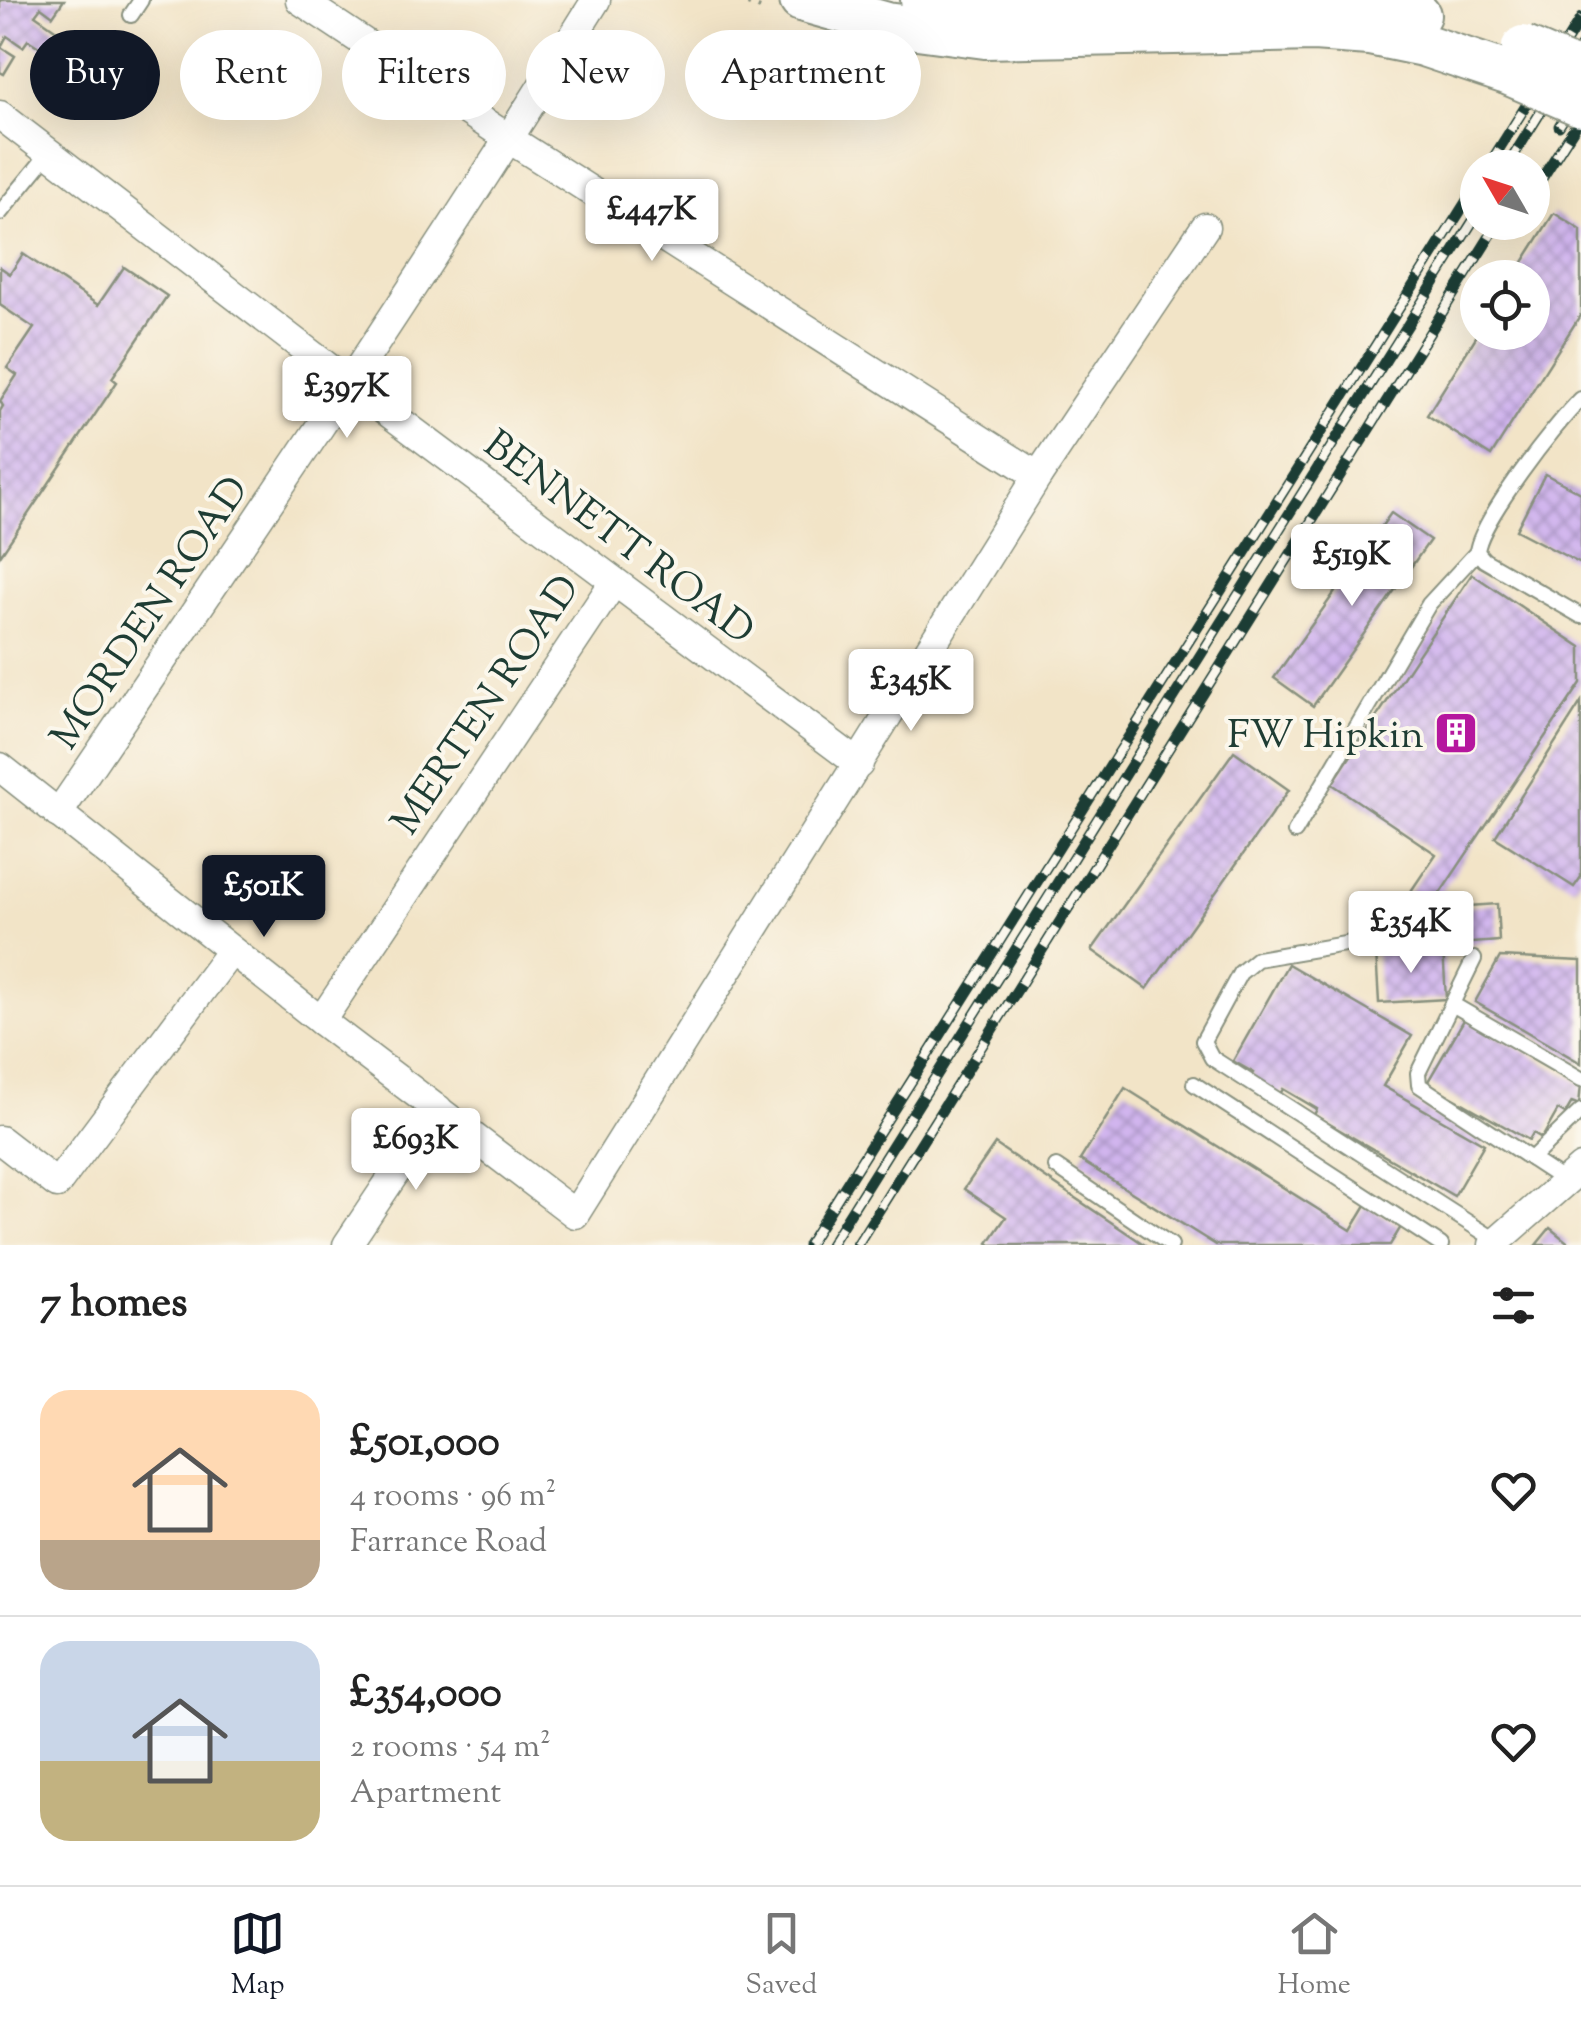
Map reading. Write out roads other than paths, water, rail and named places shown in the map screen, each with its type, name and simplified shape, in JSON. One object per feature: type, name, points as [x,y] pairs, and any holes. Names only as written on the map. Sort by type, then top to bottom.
[{"type":"main road","points":[[801,0],[887,24],[985,36],[1314,30],[1369,34],[1581,72]]},
{"type":"main road","points":[[922,0],[979,4],[1280,0]]},
{"type":"main road","points":[[1296,0],[1358,2],[1438,19],[1515,60],[1581,105]]},
{"type":"street","points":[[300,0],[510,140],[1038,476]]},
{"type":"street","name":"MORDEN ROAD","points":[[58,814],[350,384],[510,140],[596,0]]},
{"type":"street","name":"BENNETT ROAD","points":[[0,116],[858,764]]},
{"type":"street","points":[[0,768],[321,1021],[575,1214],[1038,476],[1205,227]]},
{"type":"street","name":"MERTEN ROAD","points":[[321,1021],[614,582]]},
{"type":"street","points":[[0,1140],[57,1184],[231,951]]},
{"type":"street","points":[[347,1245],[438,1109]]},
{"type":"street","points":[[1495,1243],[1573,1175]]},
{"type":"lane","points":[[131,15],[141,0]]},
{"type":"lane","points":[[0,213],[48,152]]},
{"type":"lane","points":[[1295,832],[1429,604],[1477,552],[1499,505],[1581,399]]},
{"type":"lane","points":[[1477,552],[1484,560],[1581,616]]},
{"type":"lane","points":[[1427,930],[1257,959],[1240,973],[1203,1041],[1212,1058],[1495,1243]]},
{"type":"lane","points":[[1474,960],[1418,1073],[1419,1085],[1531,1160],[1573,1175]]},
{"type":"lane","points":[[1452,1004],[1581,1079]]},
{"type":"lane","points":[[1194,1084],[1441,1245]]},
{"type":"lane","points":[[1531,1160],[1581,1110]]},
{"type":"lane","points":[[1056,1167],[1171,1245]]},
{"type":"railway","points":[[1498,150],[1581,18]]},
{"type":"railway","points":[[1517,150],[1581,47]]},
{"type":"railway","points":[[1559,126],[1581,92]]},
{"type":"railway","points":[[1550,166],[1581,117]]},
{"type":"railway","points":[[808,1245],[1460,212]]},
{"type":"railway","points":[[830,1245],[1461,240]]},
{"type":"railway","points":[[857,1245],[1488,240]]},
{"type":"place","name":"FW Hipkin","points":[[1456,733]]}]
